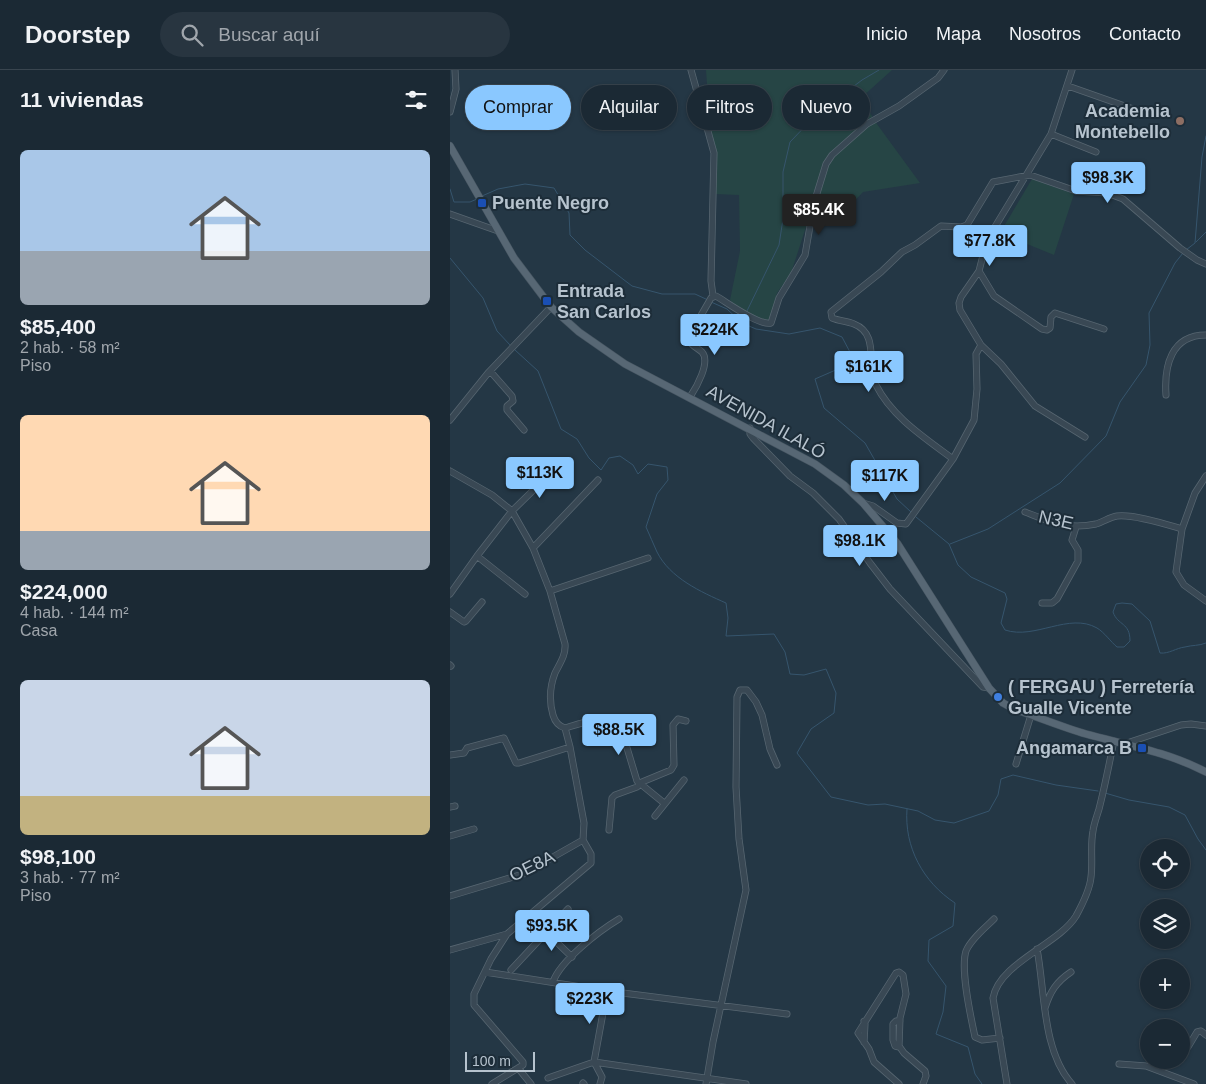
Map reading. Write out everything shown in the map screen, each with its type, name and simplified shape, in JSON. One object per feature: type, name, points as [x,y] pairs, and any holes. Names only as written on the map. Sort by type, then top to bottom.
[{"type":"main road","name":"AVENIDA ILALÓ","points":[[450,146],[514,258],[551,307],[579,332],[625,364],[750,428],[815,464],[844,485],[863,503],[897,543],[989,688],[1003,703],[1083,733],[1173,756],[1206,772]]},
{"type":"street","points":[[450,112],[456,89],[455,70]]},
{"type":"street","points":[[690,398],[701,378],[705,360],[703,353],[690,343],[688,338],[712,297],[714,153],[691,70]]},
{"type":"street","points":[[712,297],[766,324],[771,323],[779,298],[805,254],[814,203],[829,159],[858,131],[912,97],[938,78],[944,70]]},
{"type":"street","points":[[1072,70],[1052,134],[987,240],[978,271],[959,303],[960,310],[981,345],[1001,364],[1035,406],[1085,437]]},
{"type":"street","points":[[1068,86],[1139,111]]},
{"type":"street","points":[[1052,134],[1096,152]]},
{"type":"street","points":[[953,459],[917,432],[894,410],[876,384],[872,369],[872,348],[862,328],[855,324],[832,318],[831,312],[881,272],[902,252],[936,229],[944,225],[961,227],[967,225],[995,180],[1027,175],[1076,191],[1107,193],[1123,199],[1180,248],[1206,264]]},
{"type":"street","points":[[450,214],[498,231]]},
{"type":"street","points":[[978,271],[994,296],[1042,329],[1047,330],[1050,328],[1051,317],[1055,313],[1104,330]]},
{"type":"street","points":[[450,420],[512,346],[551,307]]},
{"type":"street","points":[[1166,395],[1165,379],[1168,365],[1177,345],[1189,337],[1206,335]]},
{"type":"street","points":[[863,503],[873,506],[897,524],[906,524],[953,459],[974,420],[977,388],[976,354],[981,345]]},
{"type":"street","points":[[490,371],[512,396],[513,401],[507,406],[507,410],[524,430]]},
{"type":"street","points":[[750,428],[753,438],[784,470],[839,519],[890,588],[983,687],[989,688]]},
{"type":"street","points":[[450,471],[492,495],[512,512],[533,548],[550,591],[566,644],[566,651],[551,686],[551,700],[555,721],[566,728],[601,719],[610,719],[616,723],[621,728],[639,784],[664,803]]},
{"type":"street","points":[[450,594],[476,556],[512,512],[553,471]]},
{"type":"street","points":[[1206,476],[1195,493],[1182,529],[1176,568],[1177,576],[1184,585],[1206,601]]},
{"type":"street","points":[[533,548],[598,480]]},
{"type":"street","name":"N3E","points":[[1025,512],[1063,526],[1076,527],[1098,523],[1116,516],[1158,522],[1182,529]]},
{"type":"street","points":[[1042,602],[1052,603],[1057,599],[1078,561],[1078,550],[1072,540],[1076,527]]},
{"type":"street","points":[[476,556],[525,594]]},
{"type":"street","points":[[550,591],[648,558]]},
{"type":"street","points":[[450,612],[464,622],[482,602]]},
{"type":"street","points":[[707,1081],[712,1042],[746,890],[739,839],[736,787],[737,696],[740,690],[747,690],[756,702],[762,715],[770,749],[777,765]]},
{"type":"street","points":[[1016,764],[1032,715]]},
{"type":"street","points":[[609,830],[612,798],[671,770],[674,765],[673,725],[678,719],[686,721]]},
{"type":"street","points":[[1128,743],[1181,725],[1206,726]]},
{"type":"street","points":[[492,1084],[518,1068],[522,1065],[523,1061],[474,1005],[474,994],[506,934],[591,863],[591,854],[583,840],[584,823],[566,728]]},
{"type":"street","points":[[450,755],[462,754],[467,748],[504,738],[516,763],[519,764],[570,747]]},
{"type":"street","points":[[1007,1084],[993,998],[996,986],[999,981],[1068,925],[1076,915],[1089,887],[1093,830],[1114,741]]},
{"type":"street","points":[[655,816],[684,780]]},
{"type":"street","points":[[450,836],[474,829]]},
{"type":"street","name":"OE8A","points":[[450,896],[523,874],[583,840]]},
{"type":"street","points":[[511,970],[568,909]]},
{"type":"street","points":[[994,918],[968,947],[965,960],[967,998],[975,1037],[982,1040],[1000,1038]]},
{"type":"street","points":[[553,982],[557,974],[599,931],[619,919]]},
{"type":"street","points":[[546,932],[572,958]]},
{"type":"street","points":[[450,950],[506,934]]},
{"type":"street","points":[[1037,949],[1044,1010],[1058,1061],[1064,1075],[1072,1084]]},
{"type":"street","points":[[485,972],[788,1014]]},
{"type":"street","points":[[899,1084],[874,1062],[864,1042],[864,1021],[898,972],[903,976],[906,994],[900,1021],[896,1021],[893,1024],[893,1040],[895,1046],[899,1047],[926,1071],[923,1084]]},
{"type":"street","points":[[1044,1010],[1053,988],[1072,972]]},
{"type":"street","points":[[600,1084],[602,1077],[594,1062],[607,990]]},
{"type":"street","points":[[1190,1043],[1196,1032],[1201,1031],[1206,1035]]},
{"type":"street","points":[[548,1078],[594,1062],[707,1081],[746,1084]]},
{"type":"street","points":[[1119,1064],[1146,1066],[1194,1084]]},
{"type":"street","points":[[518,1068],[530,1084]]},
{"type":"green space","points":[[706,70],[892,70],[870,90],[870,85],[782,85],[782,130],[870,130],[870,112],[920,183],[863,192],[840,216],[806,227],[791,273],[777,293],[771,320],[748,316],[730,300],[740,251],[739,195],[715,194],[710,130],[772,130],[772,85],[707,85]]},
{"type":"green space","points":[[1032,179],[1074,194],[1054,255],[1000,233]]},
{"type":"waterway","points":[[746,313],[779,245],[783,219],[783,172],[790,142],[817,114],[862,80],[879,70]]},
{"type":"waterway","points":[[1186,250],[1195,243],[1202,157],[1206,136]]},
{"type":"waterway","points":[[482,196],[498,189],[525,184],[554,188],[569,213],[570,235],[585,250],[632,286],[662,294],[695,294],[708,300]]},
{"type":"waterway","points":[[450,189],[454,202],[470,202],[477,199]]},
{"type":"waterway","points":[[1196,242],[1206,232]]},
{"type":"waterway","points":[[950,544],[988,529],[1060,483],[1106,436],[1120,402],[1146,365],[1150,345],[1149,313],[1175,263],[1183,253]]},
{"type":"waterway","points":[[450,258],[483,298],[497,331],[510,345]]},
{"type":"waterway","points":[[711,302],[727,309],[742,323],[756,329],[789,334],[820,328],[842,337],[851,354],[838,369],[815,379],[824,408],[865,443],[897,499],[911,512]]},
{"type":"waterway","points":[[515,350],[538,371],[561,429],[577,439],[589,458],[601,470],[609,458],[620,456],[633,465],[638,474],[648,464],[667,467],[668,480],[657,494],[646,527],[657,552],[678,577],[697,589],[726,603],[728,618],[726,636],[774,634],[785,652],[790,674],[804,675],[826,669],[836,693],[834,713],[811,729],[797,753],[831,797],[868,805],[885,804],[918,811],[935,820],[954,823],[989,811],[998,795],[1001,779],[1013,775],[1056,785],[1098,791]]},
{"type":"waterway","points":[[916,517],[949,544],[958,565],[971,577],[1005,593],[1007,599],[1001,623],[1005,630],[1028,632],[1063,624],[1086,624],[1100,630],[1117,647],[1124,647],[1130,641],[1128,630],[1113,612],[1116,604],[1122,603],[1132,604],[1150,621],[1160,653],[1206,643]]},
{"type":"waterway","points":[[1105,793],[1129,800],[1169,807],[1185,815],[1206,850]]},
{"type":"waterway","points":[[907,809],[909,837],[912,850],[918,862],[934,885],[955,903],[953,926],[929,940],[928,961],[946,986],[943,1012],[936,1034],[968,1047],[975,1074],[982,1084]]},
{"type":"place","name":"Academia Montebello","points":[[1180,121]]},
{"type":"place","name":"Puente Negro","points":[[482,203]]},
{"type":"place","name":"Entrada San Carlos","points":[[547,301]]},
{"type":"place","name":"( FERGAU ) Ferretería Gualle Vicente","points":[[998,697]]},
{"type":"place","name":"Angamarca B","points":[[1142,748]]}]
